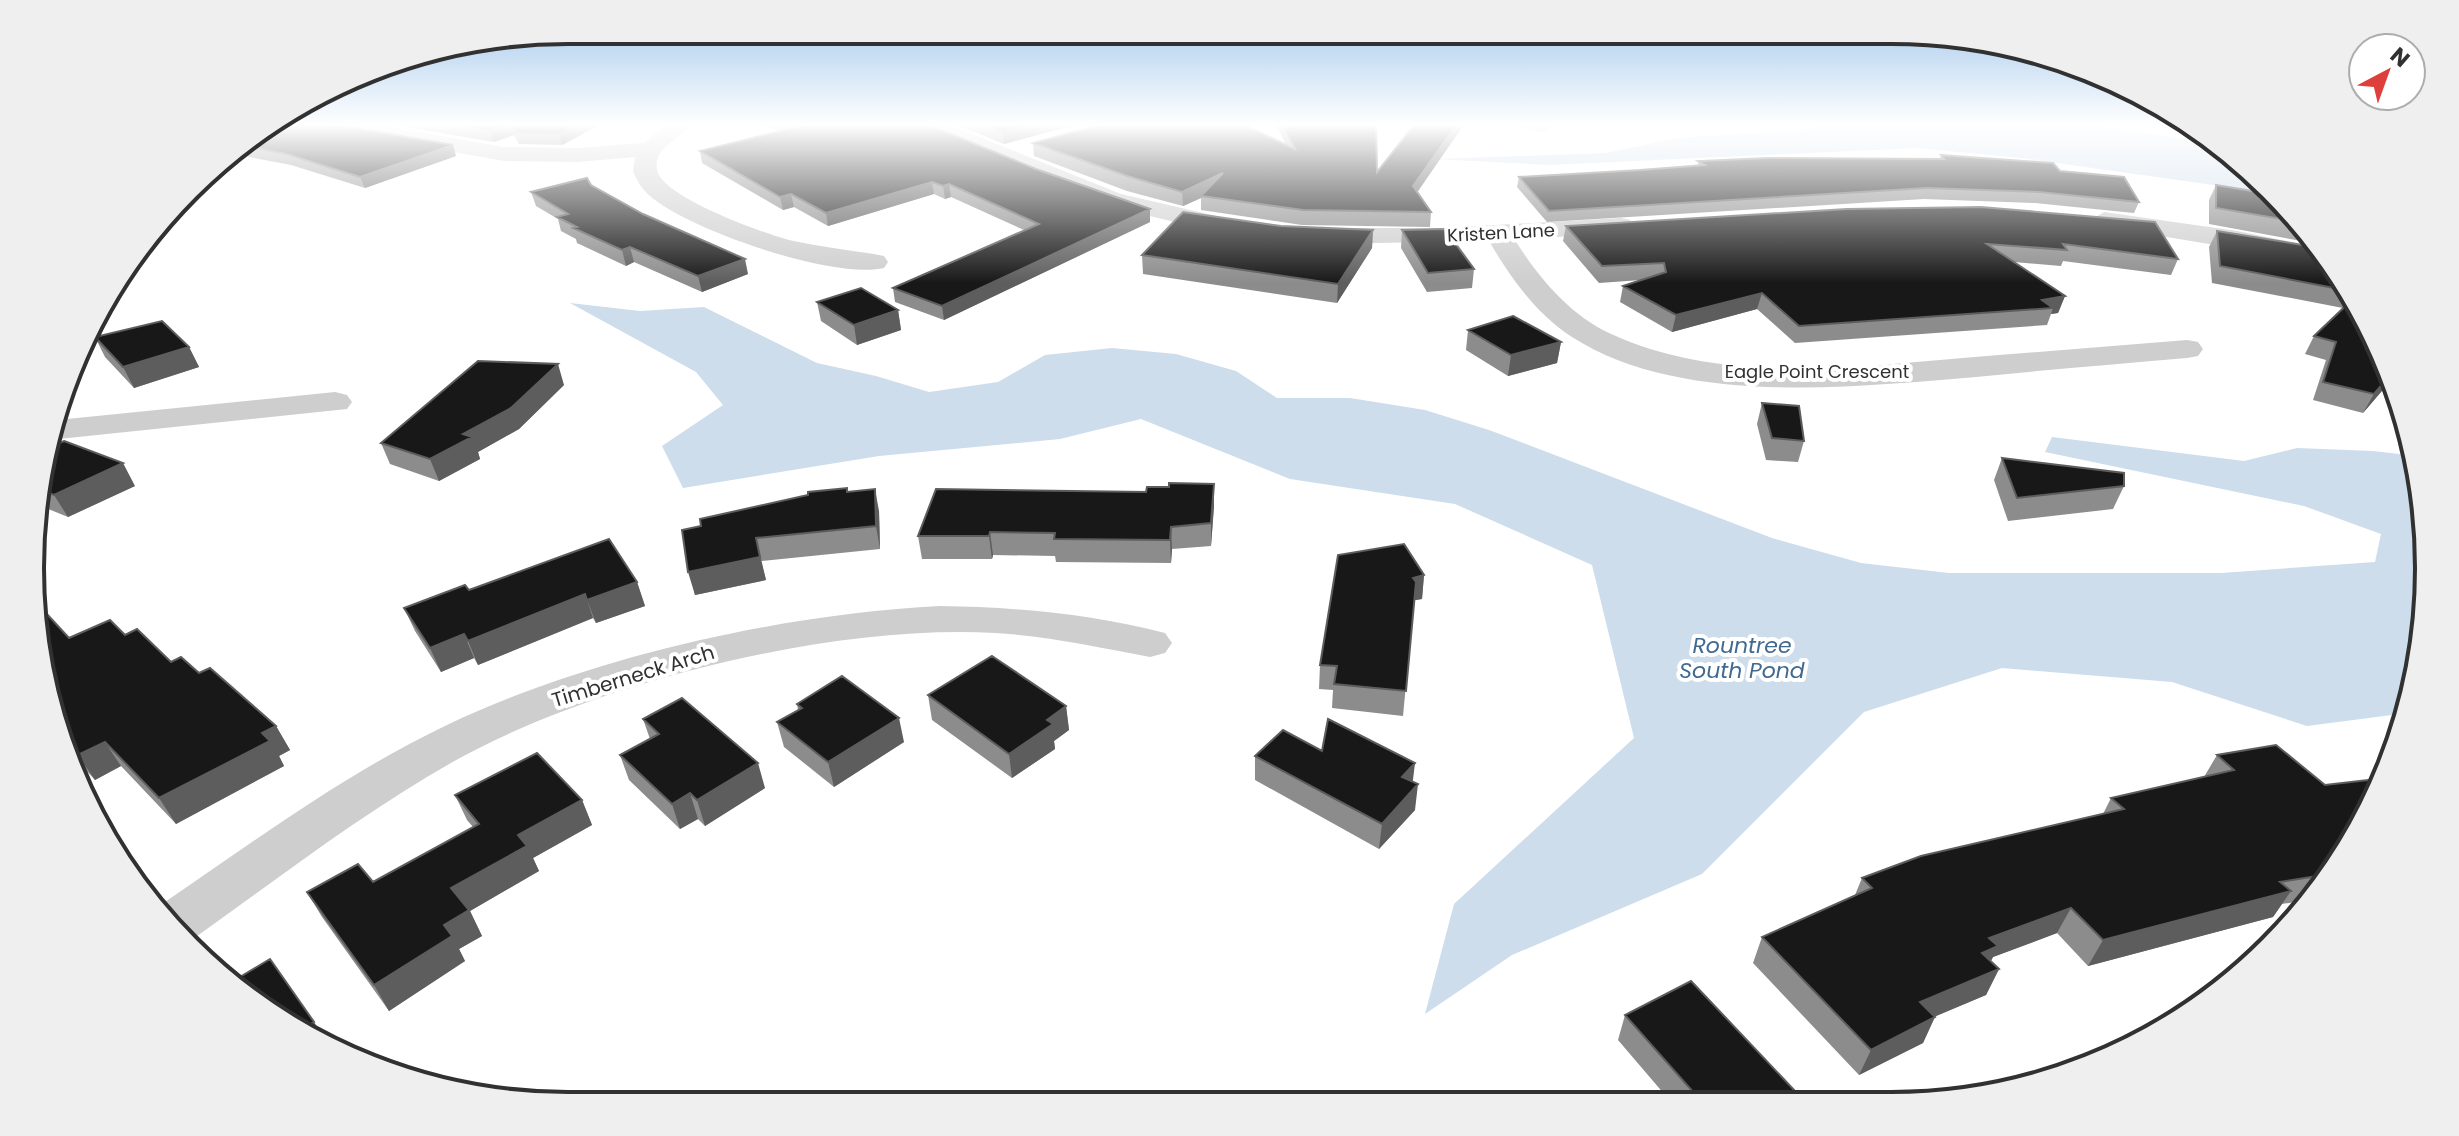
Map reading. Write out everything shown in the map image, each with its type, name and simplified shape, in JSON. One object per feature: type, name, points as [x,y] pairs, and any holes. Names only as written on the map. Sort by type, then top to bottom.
[{"type":"street","points":[[646,177],[649,184],[683,207],[754,238],[874,262]]},
{"type":"street","points":[[1062,177],[1137,207],[1250,230]]},
{"type":"street","points":[[2074,217],[2237,239],[2311,254]]},
{"type":"street","name":"Kristen Lane","points":[[1288,234],[1499,235],[1643,225]]},
{"type":"street","name":"Eagle Point Crescent","points":[[1499,235],[1515,263],[1540,293],[1576,326],[1629,352],[1710,372],[1797,376],[1903,374],[2187,349]]},
{"type":"street","points":[[63,430],[335,402]]},
{"type":"street","name":"Timberneck Arch","points":[[180,920],[386,779],[443,746],[559,698],[702,653],[799,632],[863,624],[956,619],[1047,624],[1150,643]]},
{"type":"water","points":[[2156,177],[2239,177],[2255,191]]},
{"type":"water","name":"Rountree South Pond","points":[[570,303],[640,311],[704,307],[817,363],[929,392],[998,382],[1045,355],[1112,348],[1176,354],[1236,371],[1277,398],[1350,398],[1425,410],[1489,430],[1772,538],[1861,563],[1949,573],[2221,573],[2375,562],[2381,534],[2304,506],[2045,452],[2052,437],[2244,461],[2297,448],[2402,454],[2414,534],[2411,636],[2394,715],[2307,726],[2172,682],[2002,668],[1864,712],[1702,874],[1512,955],[1425,1014],[1454,904],[1634,738],[1592,565],[1455,504],[1290,479],[1141,419],[1060,439],[879,456],[683,488],[662,446],[723,405],[696,372]]},
{"type":"building","points":[[745,177],[1059,177],[1150,209],[942,306],[893,288],[1039,224],[949,184],[943,186],[932,182],[826,213],[791,194],[780,197]]},
{"type":"building","points":[[1130,177],[1214,177],[1182,192]]},
{"type":"building","points":[[1219,177],[1419,177],[1413,186],[1431,212],[1303,210],[1201,196]]},
{"type":"building","points":[[1519,177],[2124,177],[2139,202],[2039,192],[1927,188],[1549,211]]},
{"type":"building","points":[[587,178],[591,185],[643,214],[745,259],[698,276],[630,247],[622,250],[573,228],[577,227],[557,217],[568,214],[531,192]]},
{"type":"building","points":[[2216,185],[2256,192],[2281,219],[2216,208]]},
{"type":"building","points":[[1981,207],[2155,222],[2178,259],[2063,244],[2067,250],[1987,244],[2065,296],[2042,300],[2053,308],[1799,326],[1762,293],[1676,315],[1623,286],[1666,272],[1664,263],[1602,266],[1566,226],[1847,209]]},
{"type":"building","points":[[1183,212],[1281,226],[1373,230],[1338,284],[1142,255]]},
{"type":"building","points":[[1445,229],[1474,269],[1428,273],[1402,230]]},
{"type":"building","points":[[2217,231],[2304,245],[2334,288],[2220,266]]},
{"type":"building","points":[[861,288],[898,310],[854,325],[817,302]]},
{"type":"building","points":[[2345,306],[2382,385],[2374,394],[2323,382],[2336,342],[2314,336]]},
{"type":"building","points":[[1513,316],[1561,342],[1511,355],[1468,330]]},
{"type":"building","points":[[162,321],[189,347],[123,367],[97,339]]},
{"type":"building","points":[[478,361],[558,364],[511,408],[463,434],[472,437],[430,459],[381,443]]},
{"type":"building","points":[[1762,403],[1799,406],[1804,441],[1772,438]]},
{"type":"building","points":[[64,441],[123,463],[54,495],[49,493],[59,443]]},
{"type":"building","points":[[2002,458],[2124,473],[2124,486],[2017,498]]},
{"type":"building","points":[[1169,483],[1214,484],[1211,523],[1171,527],[1170,540],[1054,539],[1055,533],[990,532],[989,536],[918,536],[936,489],[1146,492],[1147,487],[1169,487]]},
{"type":"building","points":[[847,488],[847,492],[875,489],[876,526],[756,538],[760,557],[688,572],[682,530],[701,526],[700,519],[808,495],[808,492]]},
{"type":"building","points":[[609,539],[637,582],[587,600],[585,594],[468,641],[464,634],[430,648],[404,608],[465,585],[469,590]]},
{"type":"building","points":[[1404,544],[1424,575],[1413,578],[1416,582],[1406,691],[1334,684],[1337,666],[1320,665],[1338,555]]},
{"type":"building","points":[[46,613],[69,638],[110,620],[125,635],[137,629],[171,662],[181,657],[199,673],[210,668],[276,726],[262,733],[270,741],[159,798],[105,742],[79,755],[54,670]]},
{"type":"building","points":[[992,656],[1066,706],[1047,720],[1053,724],[1009,754],[928,695]]},
{"type":"building","points":[[842,676],[899,718],[828,762],[777,722],[802,708],[797,704]]},
{"type":"building","points":[[682,698],[758,763],[697,800],[690,793],[672,804],[620,755],[659,734],[643,719]]},
{"type":"building","points":[[1328,719],[1415,763],[1402,777],[1418,784],[1382,824],[1255,756],[1283,730],[1322,751]]},
{"type":"building","points":[[2276,745],[2325,785],[2370,780],[2345,830],[2315,876],[2280,882],[2291,891],[2103,940],[2071,908],[1989,938],[1998,946],[1982,953],[1999,969],[1920,1002],[1935,1017],[1871,1050],[1762,937],[1872,888],[1862,878],[1921,856],[2124,809],[2111,798],[2234,770],[2217,755]]},
{"type":"building","points":[[537,753],[582,800],[518,835],[527,846],[451,888],[469,910],[444,925],[452,936],[374,985],[307,892],[358,864],[373,882],[479,824],[455,795]]},
{"type":"building","points":[[270,959],[314,1022],[306,1022],[240,977]]},
{"type":"building","points":[[1691,981],[1796,1092],[1693,1092],[1625,1015]]}]
